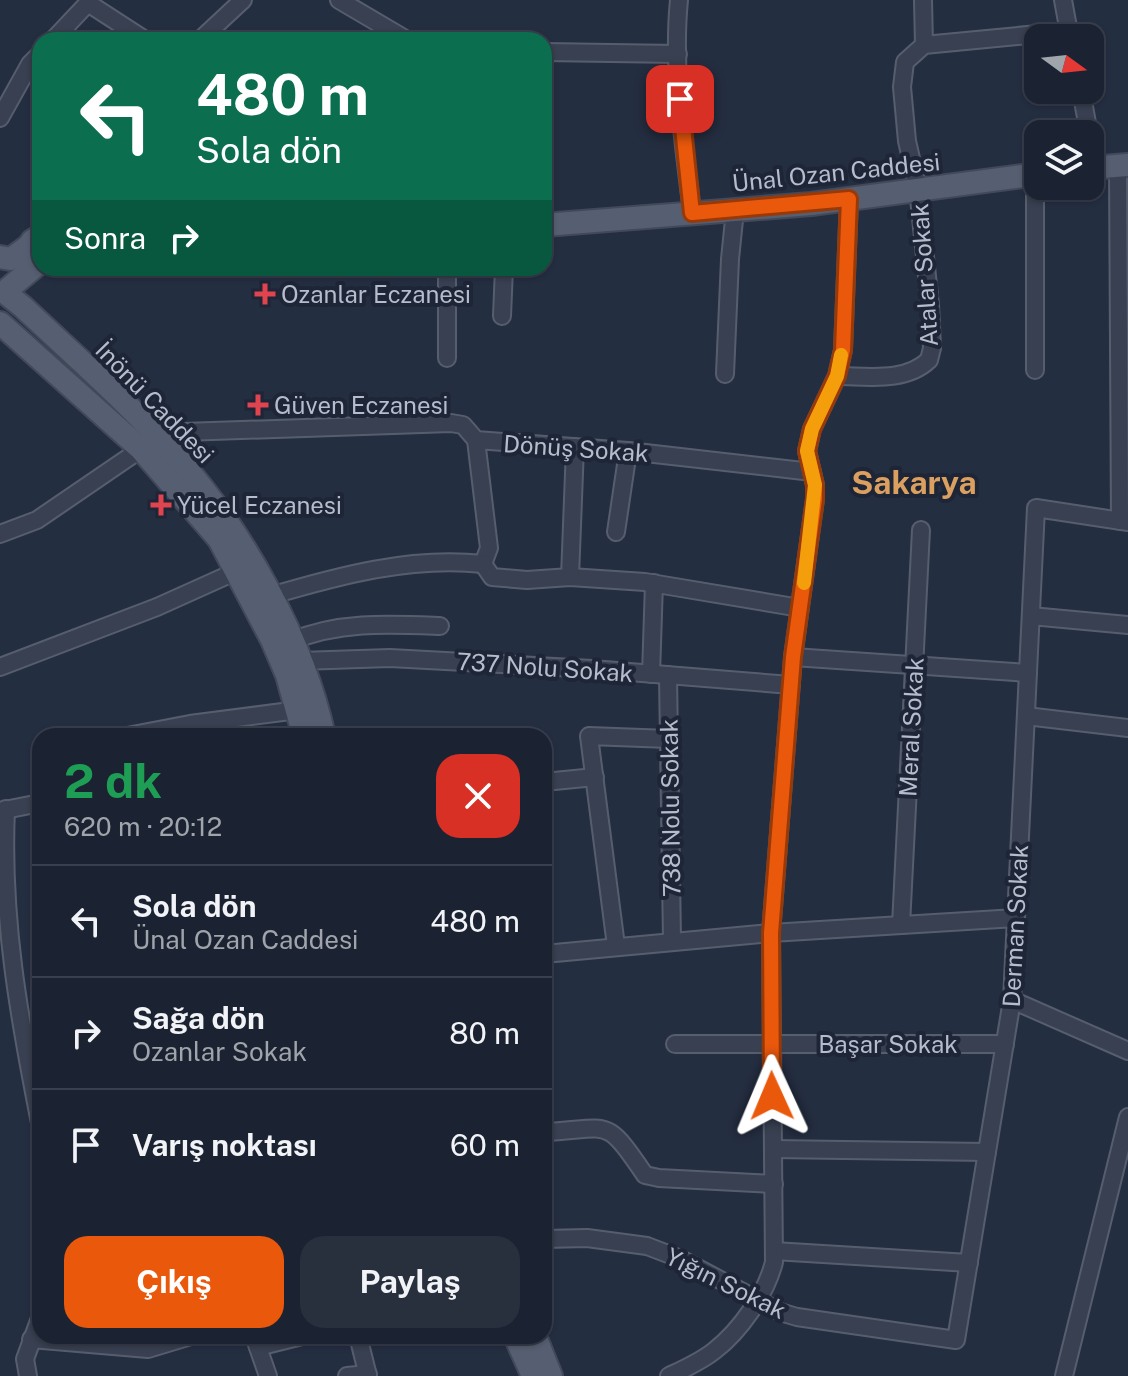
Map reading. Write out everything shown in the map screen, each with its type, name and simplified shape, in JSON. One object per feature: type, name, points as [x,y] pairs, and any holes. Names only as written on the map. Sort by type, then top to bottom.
[{"type":"main road","name":"Ünal Ozan Caddesi","points":[[552,224],[849,199],[1024,176]]},
{"type":"main road","points":[[4,278],[32,252]]},
{"type":"main road","name":"İnönü Caddesi","points":[[4,278],[23,307],[148,441],[219,539],[272,640],[302,728]]},
{"type":"main road","name":"İnönü Caddesi","points":[[0,323],[148,441],[213,501],[240,541],[270,596],[296,651],[321,728]]},
{"type":"main road","points":[[519,1344],[533,1376]]},
{"type":"main road","points":[[538,1344],[551,1376]]},
{"type":"street","points":[[209,32],[243,0]]},
{"type":"street","points":[[339,0],[393,32]]},
{"type":"street","points":[[679,0],[682,122],[692,213]]},
{"type":"street","points":[[923,0],[924,45]]},
{"type":"street","points":[[1063,0],[1068,24]]},
{"type":"street","points":[[61,32],[88,3],[133,32]]},
{"type":"street","points":[[918,189],[907,141],[902,87],[905,62],[924,45],[1024,37]]},
{"type":"street","points":[[552,52],[678,54]]},
{"type":"street","points":[[0,118],[32,62]]},
{"type":"street","points":[[1108,167],[1124,429],[1124,521]]},
{"type":"street","name":"Atalar Sokak","points":[[837,376],[882,378],[910,372],[929,360],[932,348],[930,305],[918,189]]},
{"type":"street","points":[[669,1376],[716,1350],[735,1329],[770,1278],[774,1251],[771,933],[793,657],[815,499],[807,451],[812,429],[837,376],[843,350],[849,199]]},
{"type":"street","points":[[1035,370],[1036,200]]},
{"type":"street","points":[[725,374],[735,210]]},
{"type":"street","points":[[447,276],[447,358]]},
{"type":"street","points":[[502,316],[504,276]]},
{"type":"street","name":"Dönüş Sokak","points":[[148,441],[451,423],[463,425],[476,440],[628,451],[812,472]]},
{"type":"street","points":[[476,440],[489,548],[483,564]]},
{"type":"street","points":[[0,534],[37,520],[148,441]]},
{"type":"street","points":[[570,577],[575,447]]},
{"type":"street","points":[[616,532],[628,451]]},
{"type":"street","name":"Derman Sokak","points":[[956,1340],[1012,1000],[1036,508],[1124,521]]},
{"type":"street","name":"Meral Sokak","points":[[901,925],[921,530]]},
{"type":"street","points":[[270,596],[369,571],[449,560],[483,564],[492,577],[507,580],[570,577],[654,583],[800,608]]},
{"type":"street","points":[[0,667],[157,607],[237,571]]},
{"type":"street","points":[[651,674],[654,583]]},
{"type":"street","points":[[1031,616],[1128,625]]},
{"type":"street","points":[[296,651],[317,630],[440,626]]},
{"type":"street","name":"737 Nolu Sokak","points":[[296,651],[791,685]]},
{"type":"street","points":[[793,657],[1028,673]]},
{"type":"street","name":"738 Nolu Sokak","points":[[668,675],[672,941]]},
{"type":"street","points":[[169,728],[298,710]]},
{"type":"street","points":[[1026,716],[1128,728]]},
{"type":"street","points":[[616,946],[589,736],[669,739]]},
{"type":"street","points":[[552,781],[595,777]]},
{"type":"street","points":[[32,805],[3,810],[6,921],[16,1002],[32,1083]]},
{"type":"street","points":[[552,953],[771,933],[1016,918]]},
{"type":"street","points":[[1012,1000],[1128,1048]]},
{"type":"street","name":"Başar Sokak","points":[[675,1044],[1005,1044]]},
{"type":"street","points":[[1064,1376],[1128,1117]]},
{"type":"street","points":[[552,1131],[607,1129],[620,1138],[645,1175],[774,1184]]},
{"type":"street","points":[[773,1149],[987,1152]]},
{"type":"street","name":"Yığın Sokak","points":[[552,1239],[587,1238],[647,1246],[681,1259],[780,1312],[797,1317],[956,1340]]},
{"type":"street","points":[[774,1251],[969,1263]]},
{"type":"street","points":[[28,1376],[25,1359],[31,1339]]},
{"type":"street","points":[[90,1344],[148,1349],[165,1344]]},
{"type":"street","points":[[257,1344],[268,1376]]},
{"type":"street","points":[[347,1376],[368,1375],[360,1344]]},
{"type":"slow traffic","points":[[804,583],[815,499],[807,451],[821,405],[837,376],[841,355]]},
{"type":"place","name":"Ozanlar Eczanesi","points":[[265,294]]},
{"type":"place","name":"Güven Eczanesi","points":[[258,405]]},
{"type":"place","name":"Yücel Eczanesi","points":[[161,505]]},
{"type":"district","name":"Sakarya","points":[[914,482]]},
{"type":"route","points":[[680,99],[692,213],[849,199],[843,350],[837,376],[821,405],[807,451],[815,499],[793,657],[771,933],[772,1096]]}]
